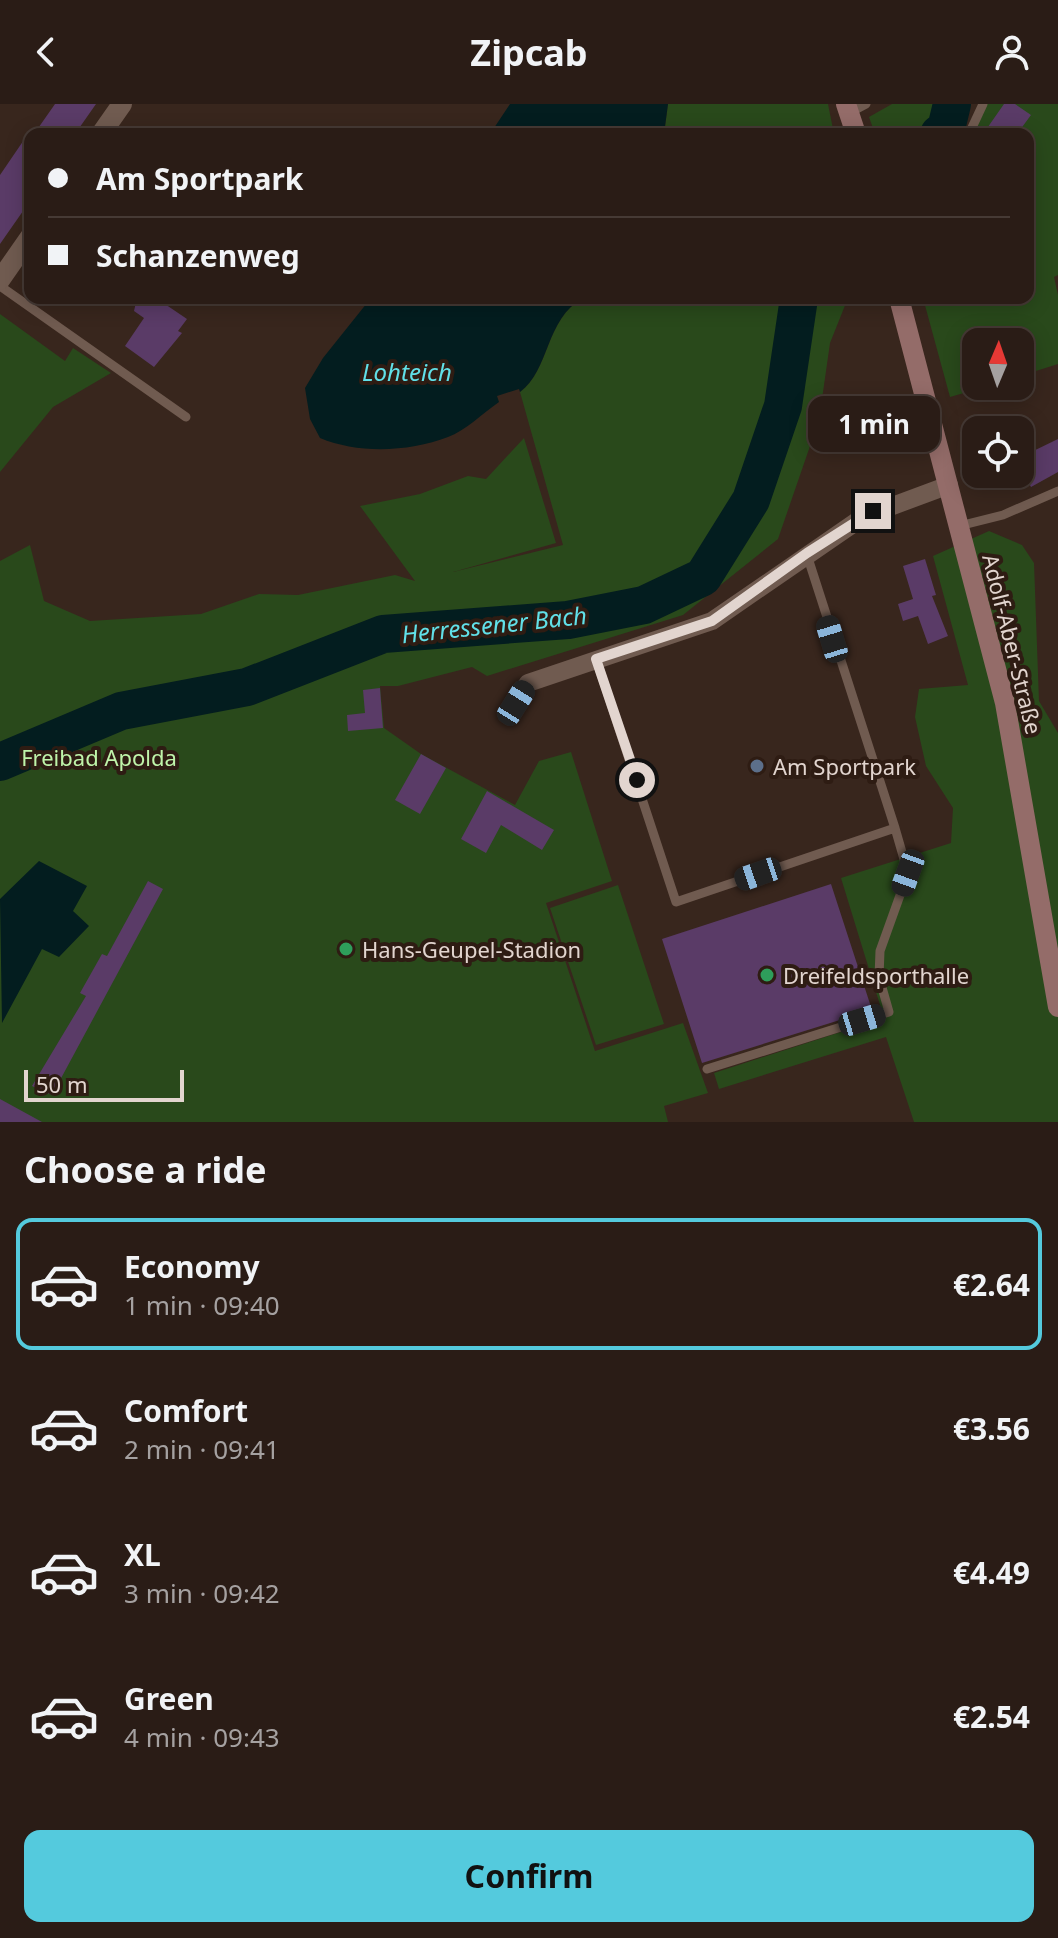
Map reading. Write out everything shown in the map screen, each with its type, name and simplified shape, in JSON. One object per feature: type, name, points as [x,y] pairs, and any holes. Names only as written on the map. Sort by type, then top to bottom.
[{"type":"main road","points":[[854,107],[856,128]]},
{"type":"main road","name":"Adolf-Aber-Straße","points":[[901,304],[1005,703],[1058,1007]]},
{"type":"street","points":[[105,128],[122,104]]},
{"type":"street","points":[[0,280],[24,246]]},
{"type":"street","points":[[516,703],[528,683],[712,621],[807,553],[873,511],[949,485]]},
{"type":"lane","points":[[972,128],[983,104]]},
{"type":"lane","points":[[0,286],[24,303]]},
{"type":"lane","points":[[26,304],[186,417]]},
{"type":"lane","points":[[959,526],[1003,515],[1058,491]]},
{"type":"lane","points":[[707,1069],[889,1012],[879,977],[880,951],[908,873],[807,553]]},
{"type":"lane","points":[[596,659],[676,902],[895,828]]},
{"type":"green space","points":[[668,104],[828,104],[833,128],[665,128]]},
{"type":"green space","points":[[892,104],[963,104],[953,128],[873,128],[869,117]]},
{"type":"green space","points":[[983,104],[1058,104],[1058,275],[1054,277],[1058,295],[1058,364],[1034,372],[1034,328],[962,328],[962,394],[950,397],[925,304],[1034,304],[1034,128],[972,128]]},
{"type":"green space","name":"Freibad Apolda","points":[[575,304],[846,304],[830,343],[819,420],[778,539],[683,615],[487,676],[472,667],[398,686],[380,686],[384,728],[421,754],[515,805],[539,761],[571,752],[612,881],[546,903],[595,1051],[683,1023],[708,1093],[664,1106],[668,1122],[0,1122],[0,561],[30,545],[44,601],[90,621],[201,614],[259,594],[298,595],[395,575],[415,581],[360,506],[420,494],[468,476],[486,479],[524,438],[556,543],[453,572],[563,545],[520,392],[530,383],[561,318]]},
{"type":"green space","points":[[0,314],[65,361],[73,348],[111,373],[53,407],[0,472]]},
{"type":"green space","points":[[989,531],[1022,545],[1034,563],[1039,701],[1058,733],[1058,1122],[914,1122],[886,1037],[719,1089],[714,1073],[884,1018],[841,878],[951,843],[953,808],[926,766],[915,717],[919,689],[968,685],[933,556]]},
{"type":"green space","points":[[618,885],[664,1024],[596,1045],[550,908]]},
{"type":"water","points":[[510,104],[668,104],[665,128],[494,128]]},
{"type":"water","name":"Lohteich","points":[[366,304],[575,304],[561,318],[537,371],[520,392],[519,389],[497,396],[499,402],[467,426],[448,437],[417,446],[367,449],[320,438],[310,419],[305,388],[323,358]]},
{"type":"water","points":[[39,861],[87,886],[73,911],[89,926],[59,957],[42,949],[2,1023],[0,899]]},
{"type":"building","points":[[55,104],[96,104],[79,128],[38,128]]},
{"type":"building","points":[[1004,104],[1015,104],[1031,115],[1021,128],[987,128]]},
{"type":"building","points":[[24,140],[24,210],[0,244],[0,175]]},
{"type":"building","points":[[136,304],[165,304],[187,319],[178,331],[182,333],[154,367],[125,346],[144,318],[134,311]]},
{"type":"building","points":[[1058,439],[1058,472],[1034,485],[1034,451]]},
{"type":"building","points":[[925,559],[936,595],[932,596],[948,636],[928,644],[918,616],[903,621],[898,604],[913,599],[903,566]]},
{"type":"building","points":[[380,688],[383,728],[348,731],[347,715],[365,713],[363,690]]},
{"type":"building","points":[[421,754],[446,768],[420,814],[395,800]]},
{"type":"building","points":[[487,791],[554,830],[542,850],[501,825],[486,853],[461,839]]},
{"type":"building","points":[[148,881],[163,889],[52,1095],[32,1086],[86,996],[80,993],[102,954],[107,956]]},
{"type":"building","name":"Dreifeldsporthalle","points":[[831,884],[872,1010],[702,1063],[662,939]]},
{"type":"building","points":[[0,1099],[42,1122],[0,1122]]},
{"type":"waterway","name":"Herressener Bach","points":[[946,128],[952,104]]},
{"type":"waterway","name":"Herressener Bach","points":[[0,762],[121,711],[247,687],[383,634],[568,620],[644,605],[703,577],[751,500],[783,406],[798,304]]},
{"type":"place","name":"Am Sportpark","points":[[757,766]]},
{"type":"place","name":"Hans-Geupel-Stadion","points":[[346,949]]},
{"type":"place","name":"Dreifeldsporthalle","points":[[767,975]]},
{"type":"route","points":[[637,780],[596,659],[712,621],[807,553],[873,511]]}]
